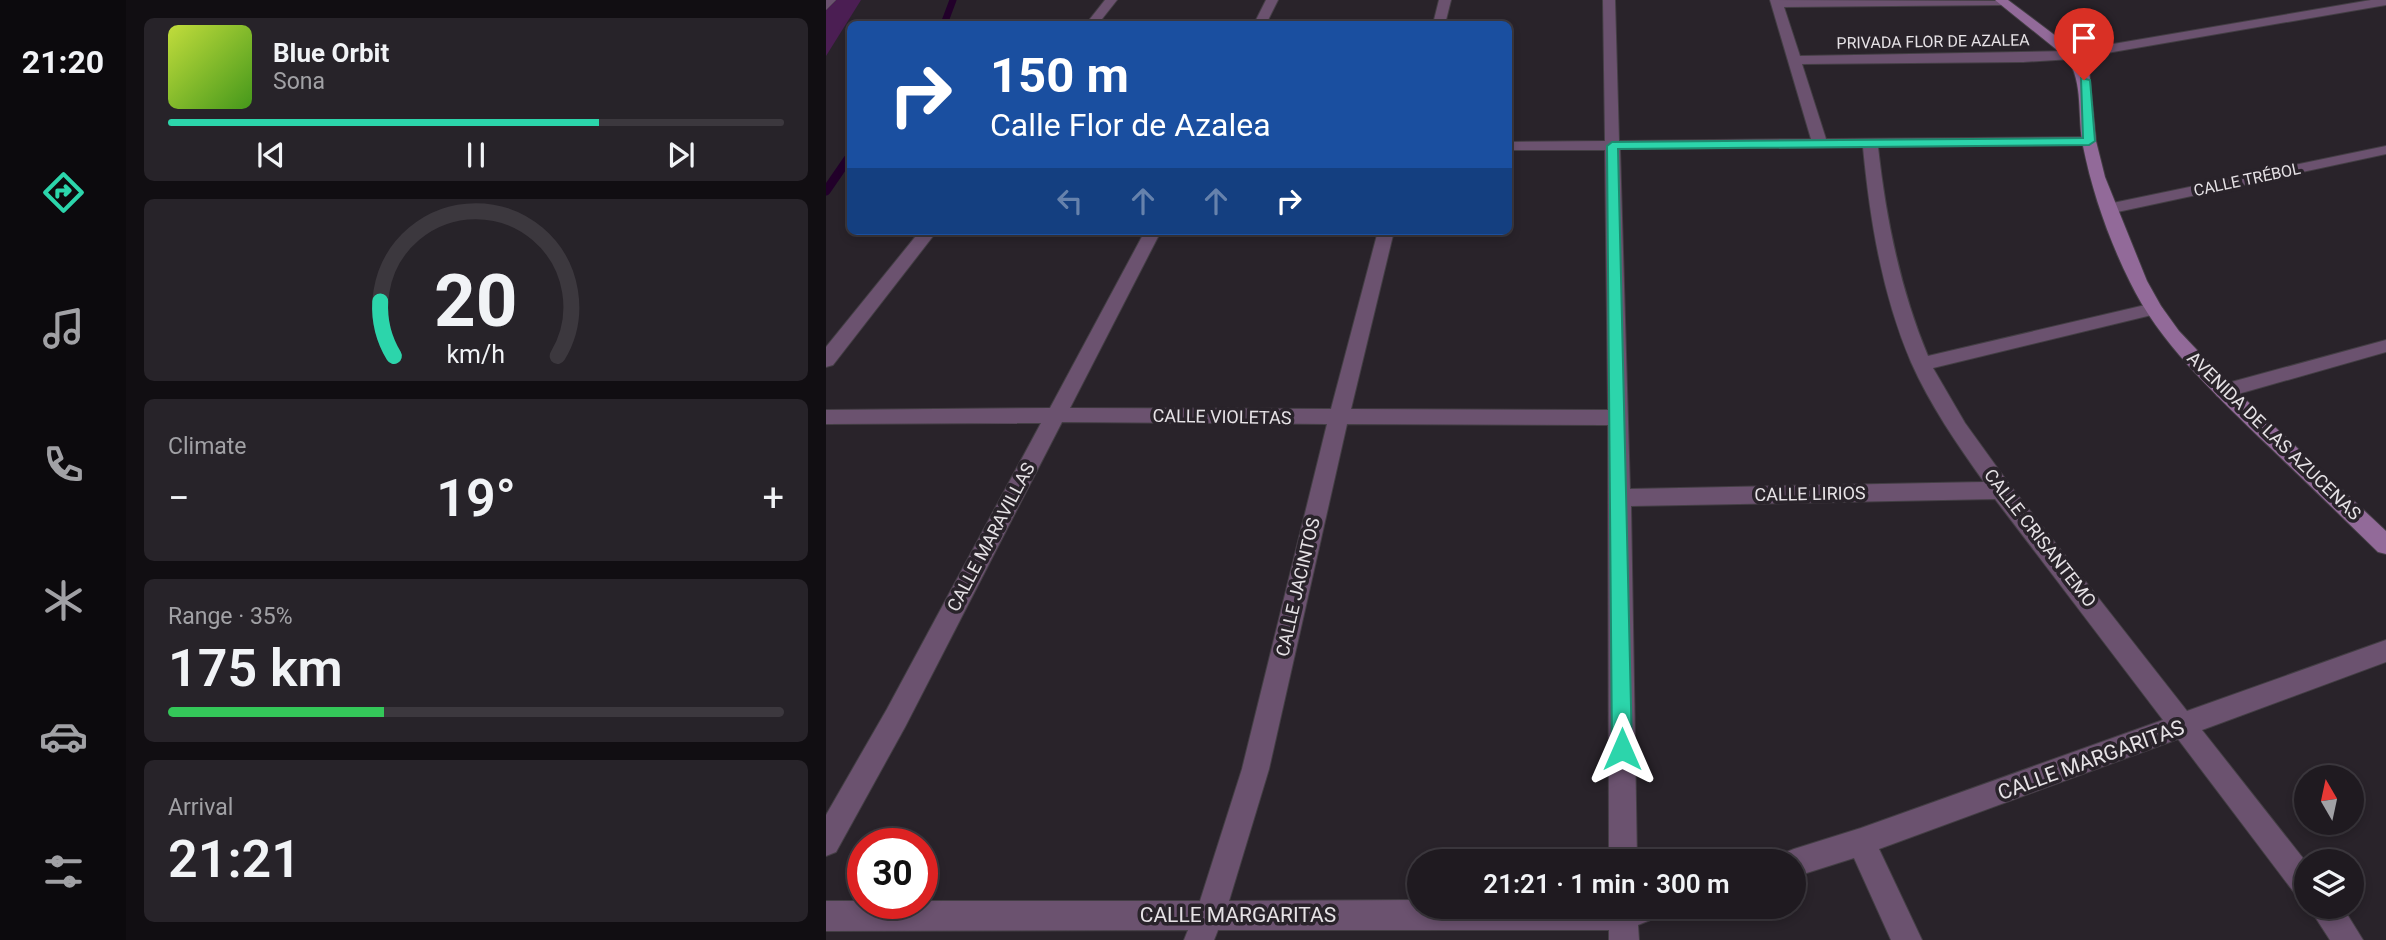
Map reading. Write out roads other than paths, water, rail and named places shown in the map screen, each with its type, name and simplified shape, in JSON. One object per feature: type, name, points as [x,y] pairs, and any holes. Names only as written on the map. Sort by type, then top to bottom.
[{"type":"street","points":[[1094,21],[1111,0]]},
{"type":"street","points":[[1261,21],[1272,0]]},
{"type":"street","points":[[1439,21],[1445,0]]},
{"type":"street","points":[[1609,0],[1620,498],[1623,849]]},
{"type":"street","points":[[1820,144],[1776,2],[2002,1],[2072,55]]},
{"type":"street","name":"PRIVADA FLOR DE AZALEA","points":[[1794,60],[2023,58],[2072,55],[2386,1]]},
{"type":"street","name":"AVENIDA DE LAS AZUCENAS","points":[[2072,55],[2082,70],[2089,141],[2108,209],[2138,281],[2154,309],[2180,344],[2224,391],[2386,545]]},
{"type":"street","points":[[1512,146],[2089,141]]},
{"type":"street","name":"CALLE CRISANTEMO","points":[[1870,144],[1882,230],[1906,323],[1922,364],[1954,422],[2001,490],[2294,869]]},
{"type":"street","name":"CALLE TRÉBOL","points":[[2108,209],[2386,150]]},
{"type":"street","points":[[826,360],[926,235]]},
{"type":"street","name":"CALLE MARAVILLAS","points":[[826,842],[896,718],[1151,235]]},
{"type":"street","name":"CALLE JACINTOS","points":[[1205,928],[1269,718],[1337,418],[1385,235]]},
{"type":"street","points":[[1922,364],[2154,309]]},
{"type":"street","points":[[2224,391],[2386,346]]},
{"type":"street","name":"CALLE VIOLETAS","points":[[826,417],[1055,415],[1618,418]]},
{"type":"street","name":"CALLE LIRIOS","points":[[1620,498],[2001,490]]},
{"type":"street","name":"CALLE MARGARITAS","points":[[1806,859],[2186,726],[2386,651]]},
{"type":"street","points":[[1861,842],[1907,940]]},
{"type":"street","name":"CALLE MARGARITAS","points":[[826,916],[1205,928],[1553,919]]},
{"type":"street","points":[[2333,919],[2348,940]]},
{"type":"lane","points":[[826,7],[831,0]]},
{"type":"waterway","points":[[945,21],[953,0]]},
{"type":"waterway","points":[[826,191],[847,160]]}]
